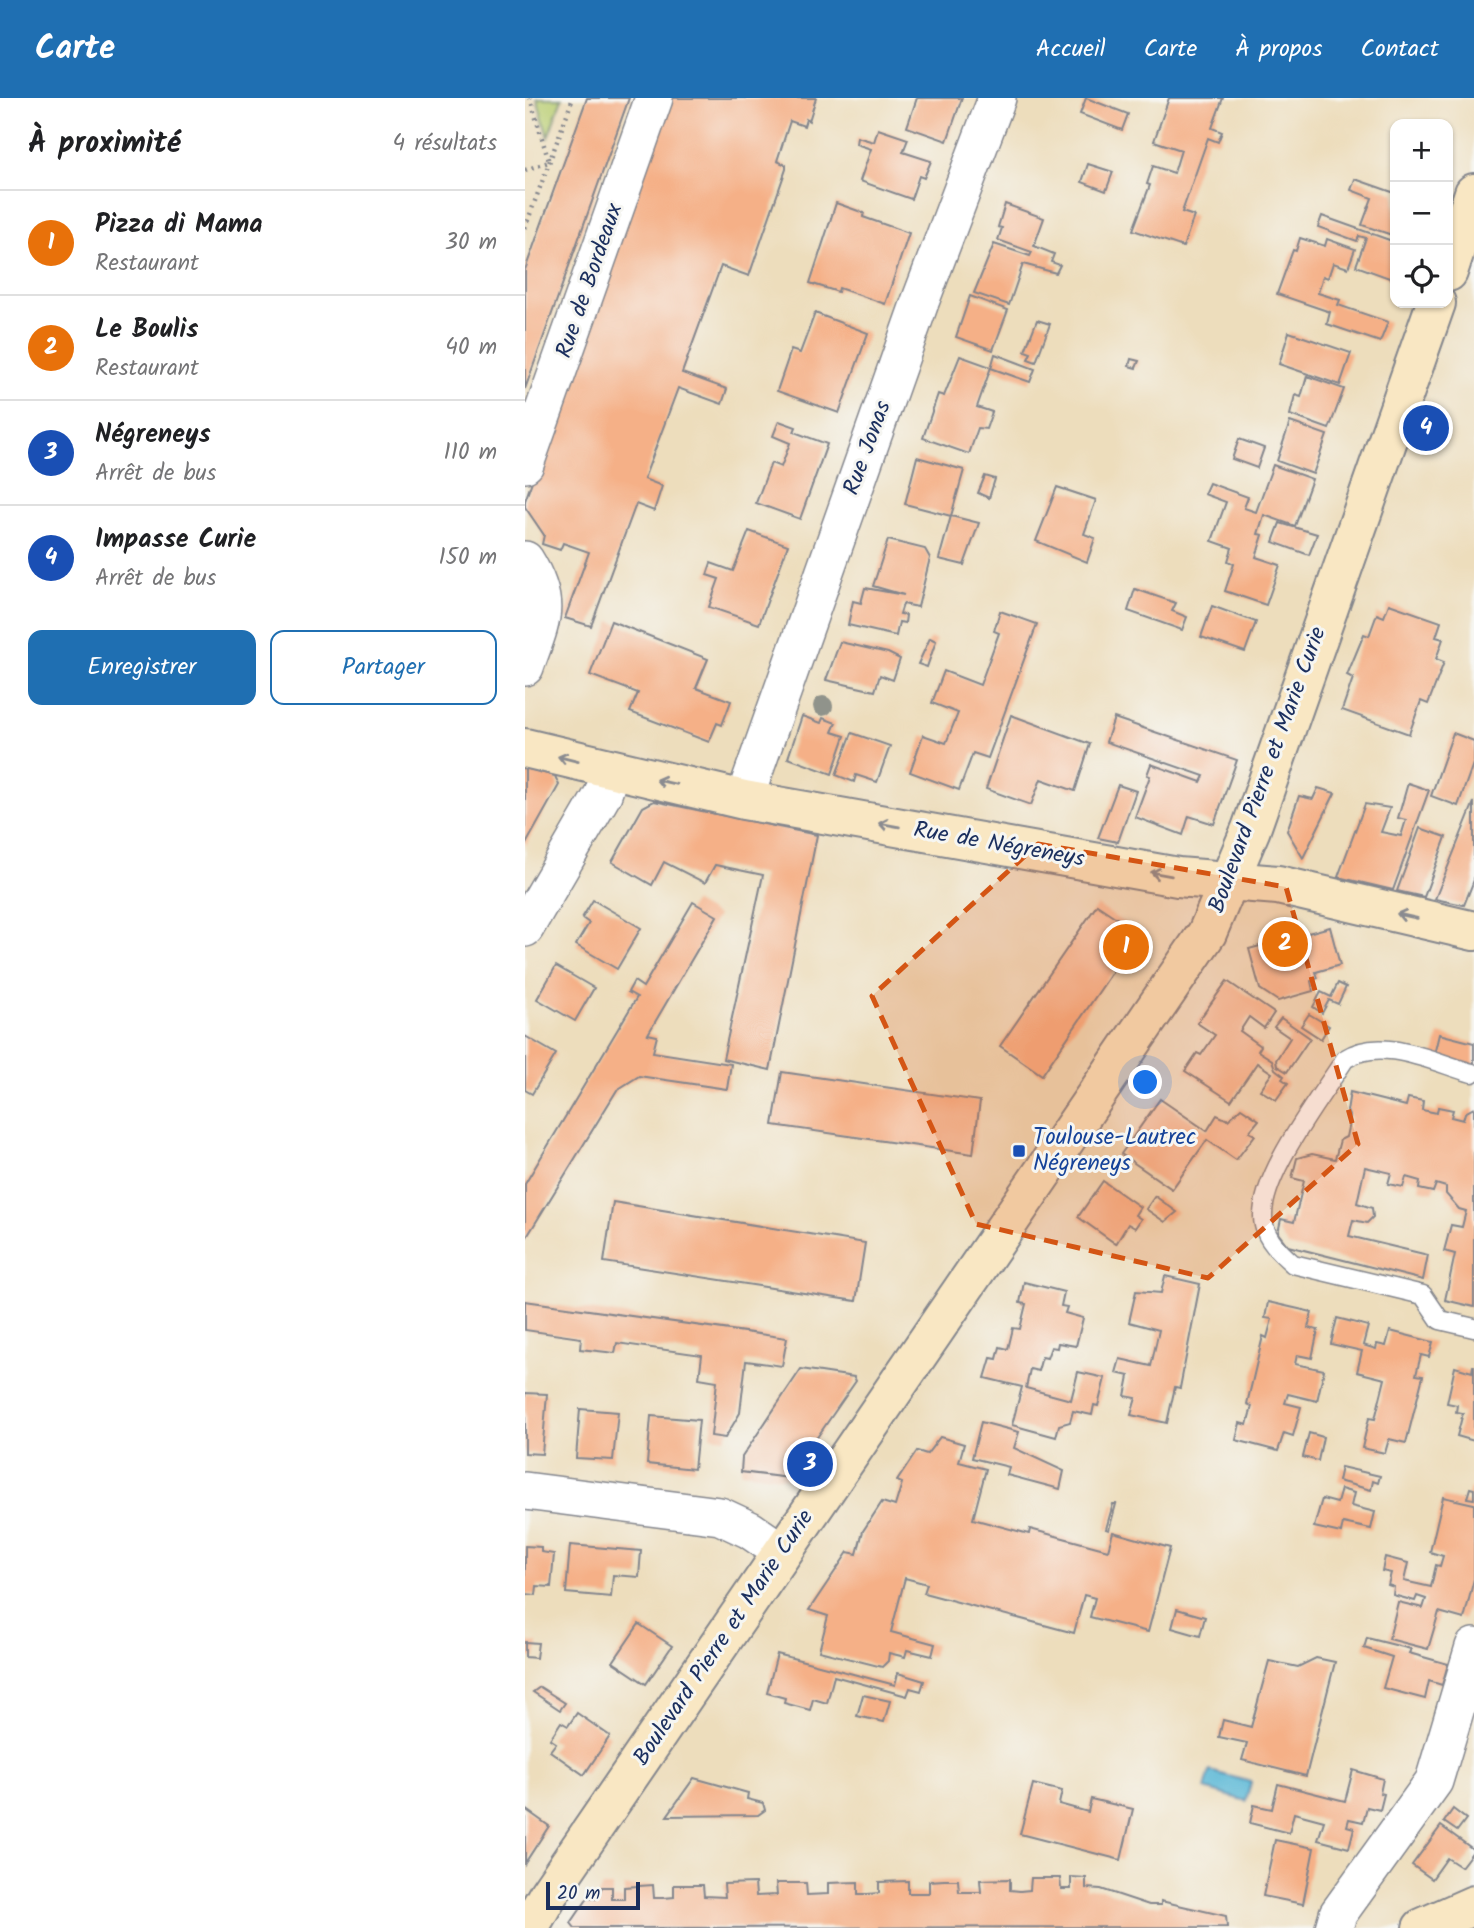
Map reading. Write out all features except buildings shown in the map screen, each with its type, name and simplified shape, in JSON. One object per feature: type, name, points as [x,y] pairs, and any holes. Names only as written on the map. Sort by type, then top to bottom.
[{"type":"main road","points":[[1453,257],[1473,199]]},
{"type":"main road","name":"Boulevard Pierre et Marie Curie","points":[[529,1928],[549,1893],[1194,953],[1229,881],[1267,784],[1434,308]]},
{"type":"main road","name":"Rue de Négreneys","points":[[525,748],[744,800],[1178,877],[1278,885],[1472,924]]},
{"type":"main road","points":[[1422,1928],[1474,1905]]},
{"type":"street","name":"Rue de Bordeaux","points":[[525,464],[654,98]]},
{"type":"street","name":"Rue Jonas","points":[[744,800],[920,302],[997,98]]},
{"type":"street","points":[[525,560],[536,578],[543,605],[543,615],[525,667]]},
{"type":"street","points":[[525,928],[603,794],[611,769]]},
{"type":"street","points":[[525,1491],[720,1516],[750,1530],[782,1552]]},
{"type":"street","points":[[1334,1928],[1338,1914],[1433,1781],[1474,1647]]},
{"type":"lane","points":[[1472,1073],[1402,1052],[1359,1049],[1345,1059],[1275,1170],[1265,1193],[1264,1225],[1272,1241],[1293,1264],[1423,1295],[1440,1320],[1474,1328]]},
{"type":"path","points":[[530,98],[549,162]]},
{"type":"path","points":[[525,228],[573,98]]},
{"type":"path","points":[[525,170],[549,162]]},
{"type":"highlighted area","points":[[1038,844],[1286,887],[1358,1144],[1208,1278],[976,1224],[872,996]]},
{"type":"green space","points":[[537,98],[562,98],[548,137]]},
{"type":"water","points":[[1210,1771],[1251,1782],[1246,1801],[1205,1789]]},
{"type":"place","name":"Impasse Curie","points":[[1426,428]]},
{"type":"place","name":"Le Boulis","points":[[1285,944]]},
{"type":"place","name":"Pizza di Mama","points":[[1126,947]]},
{"type":"place","name":"Toulouse-Lautrec Négreneys","points":[[1019,1151]]},
{"type":"place","name":"Négreneys","points":[[810,1464]]}]
